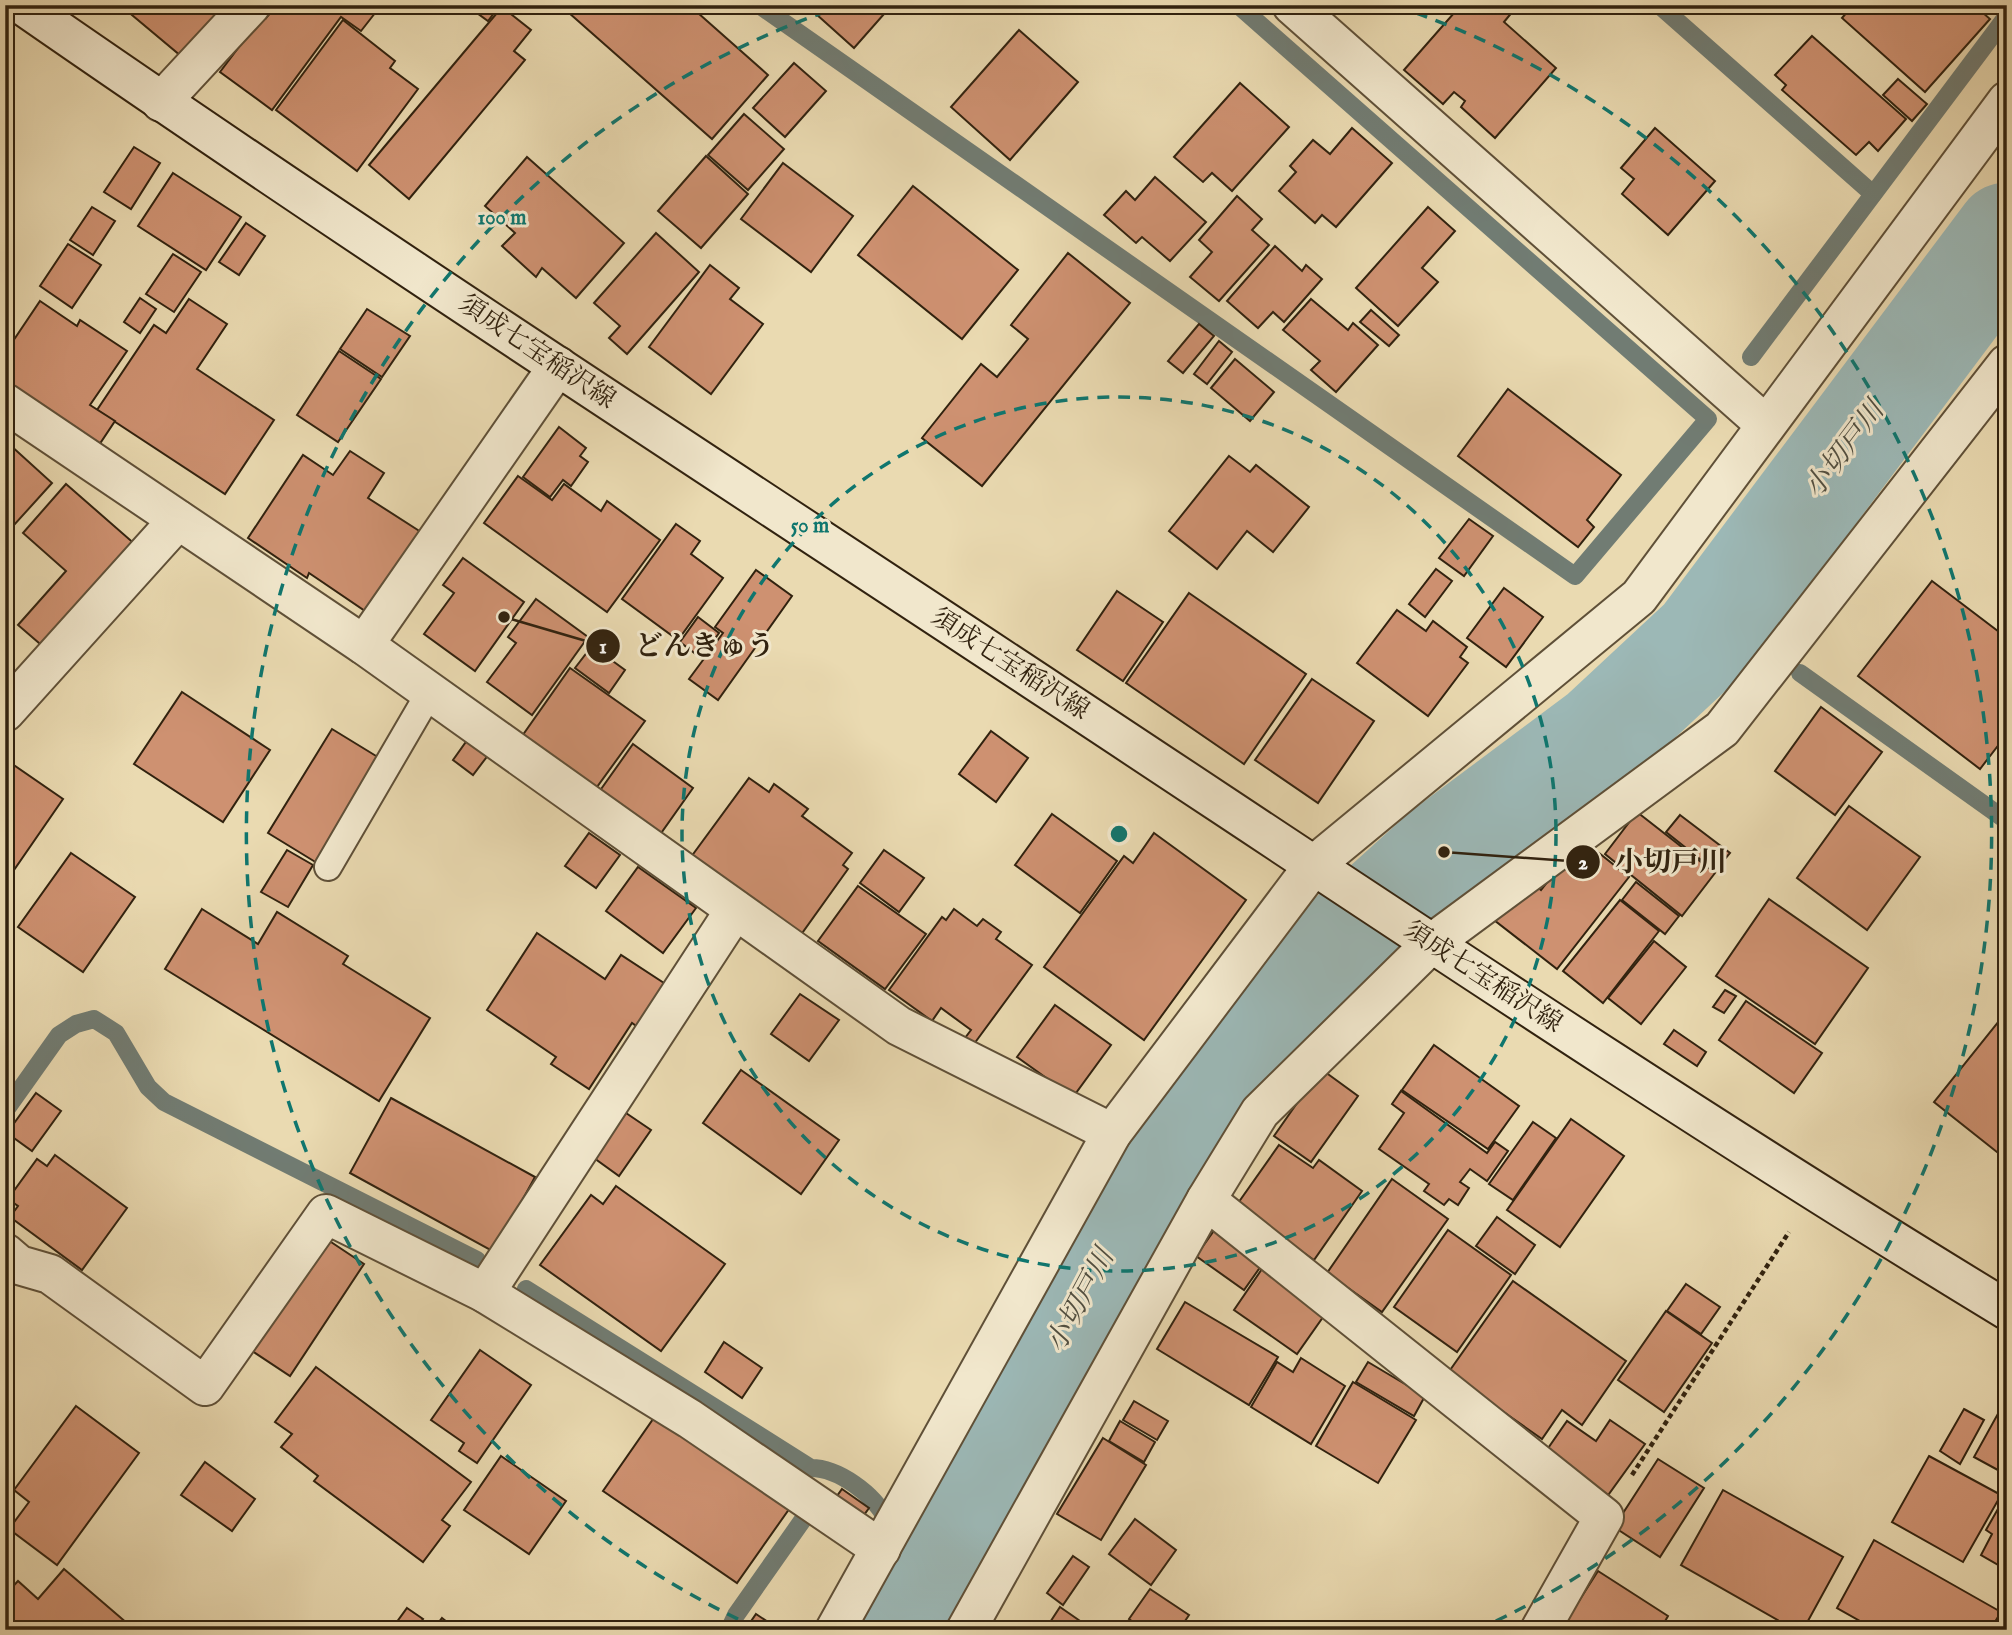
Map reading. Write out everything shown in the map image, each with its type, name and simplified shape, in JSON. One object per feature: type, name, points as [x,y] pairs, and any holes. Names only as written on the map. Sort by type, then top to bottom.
[{"type":"street","name":"須成七宝稲沢線","points":[[22,5],[161,102],[1425,939],[1814,1193],[2007,1310]]},
{"type":"street","points":[[161,102],[251,5]]},
{"type":"street","points":[[1292,5],[1766,425]]},
{"type":"street","points":[[835,1630],[1112,1133],[1328,874],[1639,597],[2007,101]]},
{"type":"street","points":[[966,1630],[1206,1200],[1259,1112],[1425,939],[1722,729],[2007,364]]},
{"type":"street","points":[[364,645],[558,366]]},
{"type":"street","points":[[5,403],[364,645],[899,1026],[1112,1133]]},
{"type":"street","points":[[5,712],[178,520]]},
{"type":"street","points":[[485,1293],[735,910]]},
{"type":"street","points":[[1206,1200],[1604,1517],[1540,1630]]},
{"type":"street","points":[[10,1266],[50,1274],[205,1386],[326,1214],[485,1293],[690,1419],[881,1549]]},
{"type":"lane","points":[[328,867],[429,692]]},
{"type":"path","points":[[1604,1517],[1814,1193]]},
{"type":"building","points":[[120,5],[224,5],[181,56]]},
{"type":"building","points":[[277,5],[375,5],[379,8],[361,31],[341,17],[272,110],[220,72],[263,15],[266,18]]},
{"type":"building","points":[[466,5],[500,5],[488,21]]},
{"type":"building","points":[[560,5],[689,5],[768,75],[712,139]]},
{"type":"building","points":[[806,5],[892,5],[854,48]]},
{"type":"building","points":[[1461,5],[1518,5],[1504,22],[1556,68],[1495,138],[1461,107],[1465,101],[1454,92],[1443,104],[1404,70]]},
{"type":"building","points":[[1853,5],[1974,5],[1990,19],[1925,92],[1842,18]]},
{"type":"building","points":[[502,7],[531,30],[514,51],[525,60],[409,199],[369,165]]},
{"type":"building","points":[[343,20],[395,61],[390,68],[418,89],[357,171],[276,110]]},
{"type":"building","points":[[1019,30],[1078,82],[1010,160],[951,107]]},
{"type":"building","points":[[1812,36],[1906,119],[1878,151],[1869,142],[1856,155],[1782,90],[1786,85],[1775,75]]},
{"type":"building","points":[[794,63],[826,91],[785,137],[753,108]]},
{"type":"building","points":[[1898,79],[1927,104],[1912,121],[1883,95]]},
{"type":"building","points":[[1240,83],[1289,127],[1232,191],[1212,173],[1203,182],[1174,157]]},
{"type":"building","points":[[744,114],[784,149],[748,190],[708,155]]},
{"type":"building","points":[[1352,128],[1392,163],[1336,227],[1322,215],[1315,223],[1279,191],[1296,172],[1290,166],[1313,140],[1330,154]]},
{"type":"building","points":[[1655,128],[1715,181],[1668,235],[1622,194],[1634,179],[1621,168]]},
{"type":"building","points":[[134,147],[160,163],[131,209],[104,192]]},
{"type":"building","points":[[706,156],[748,194],[701,248],[658,211]]},
{"type":"building","points":[[527,157],[624,243],[576,298],[542,268],[536,277],[502,246],[515,233],[485,206]]},
{"type":"building","points":[[783,163],[853,216],[811,272],[741,219]]},
{"type":"building","points":[[173,173],[241,217],[206,270],[138,226]]},
{"type":"building","points":[[1155,177],[1206,222],[1170,261],[1142,237],[1136,243],[1104,215],[1126,191],[1135,200]]},
{"type":"building","points":[[913,186],[1018,270],[962,339],[858,255]]},
{"type":"building","points":[[1237,196],[1262,219],[1252,230],[1269,245],[1219,301],[1190,277],[1212,252],[1199,240]]},
{"type":"building","points":[[92,207],[115,221],[93,255],[70,240]]},
{"type":"building","points":[[1428,207],[1455,231],[1422,268],[1438,282],[1398,326],[1356,288]]},
{"type":"building","points":[[246,223],[265,236],[239,275],[219,262]]},
{"type":"building","points":[[656,233],[699,272],[627,354],[609,338],[620,326],[594,303]]},
{"type":"building","points":[[68,244],[101,265],[72,308],[40,286]]},
{"type":"building","points":[[1275,246],[1302,271],[1306,265],[1322,279],[1284,322],[1273,312],[1258,328],[1227,301]]},
{"type":"building","points":[[1068,253],[1130,303],[982,486],[922,438],[981,364],[997,377],[1028,339],[1011,325]]},
{"type":"building","points":[[173,254],[201,272],[174,312],[146,294]]},
{"type":"building","points":[[710,265],[739,288],[730,299],[763,324],[711,394],[649,347]]},
{"type":"building","points":[[140,298],[156,309],[140,333],[124,322]]},
{"type":"building","points":[[189,299],[227,324],[197,369],[274,420],[225,494],[97,410],[154,325],[166,333]]},
{"type":"building","points":[[1311,299],[1348,330],[1353,323],[1378,345],[1336,392],[1311,370],[1320,361],[1283,330]]},
{"type":"building","points":[[40,301],[77,326],[80,320],[127,351],[90,405],[115,421],[95,451],[5,391],[5,353]]},
{"type":"building","points":[[367,309],[410,336],[382,377],[340,349]]},
{"type":"building","points":[[1371,310],[1399,335],[1389,346],[1360,322]]},
{"type":"building","points":[[1199,324],[1214,336],[1183,373],[1168,361]]},
{"type":"building","points":[[1219,341],[1232,352],[1207,384],[1194,374]]},
{"type":"building","points":[[339,351],[381,379],[338,442],[297,415]]},
{"type":"building","points":[[1235,359],[1274,392],[1250,421],[1211,388]]},
{"type":"building","points":[[1508,389],[1621,475],[1587,520],[1594,527],[1578,547],[1458,456]]},
{"type":"building","points":[[559,427],[586,448],[580,456],[588,462],[571,486],[563,480],[550,497],[523,477]]},
{"type":"building","points":[[9,444],[52,483],[5,535],[5,448]]},
{"type":"building","points":[[350,451],[384,473],[368,498],[424,534],[371,615],[309,573],[307,578],[248,538],[303,455],[333,475]]},
{"type":"building","points":[[1229,456],[1250,472],[1256,465],[1309,507],[1273,552],[1247,531],[1217,569],[1169,531]]},
{"type":"building","points":[[518,476],[552,500],[564,484],[601,511],[607,501],[660,540],[607,612],[484,523]]},
{"type":"building","points":[[66,484],[137,546],[46,649],[18,625],[66,571],[23,533]]},
{"type":"building","points":[[1469,519],[1493,536],[1464,576],[1439,558]]},
{"type":"building","points":[[676,524],[700,541],[691,554],[723,578],[678,640],[622,599]]},
{"type":"building","points":[[463,558],[524,602],[475,671],[424,634],[454,593],[443,585]]},
{"type":"building","points":[[1436,569],[1452,581],[1425,617],[1409,604]]},
{"type":"building","points":[[756,570],[792,596],[718,700],[689,679],[723,633],[715,627]]},
{"type":"building","points":[[1932,581],[2007,638],[2007,734],[1980,769],[1858,676]]},
{"type":"building","points":[[1504,588],[1543,617],[1506,667],[1467,638]]},
{"type":"building","points":[[1117,591],[1163,622],[1123,681],[1077,650]]},
{"type":"building","points":[[1189,593],[1306,674],[1244,764],[1126,683]]},
{"type":"building","points":[[536,599],[588,637],[532,715],[487,682],[516,643],[508,637]]},
{"type":"building","points":[[1397,610],[1426,631],[1433,621],[1467,647],[1460,657],[1468,663],[1428,716],[1357,663]]},
{"type":"building","points":[[698,617],[719,633],[701,658],[680,642]]},
{"type":"building","points":[[592,646],[625,670],[609,693],[575,668]]},
{"type":"building","points":[[570,668],[645,721],[594,791],[520,739]]},
{"type":"building","points":[[1312,679],[1374,721],[1318,803],[1255,760]]},
{"type":"building","points":[[182,692],[270,750],[223,822],[134,764]]},
{"type":"building","points":[[1821,707],[1882,752],[1835,815],[1775,771]]},
{"type":"building","points":[[332,729],[381,759],[317,863],[268,833]]},
{"type":"building","points":[[991,731],[1028,758],[996,802],[959,774]]},
{"type":"building","points":[[468,739],[489,754],[473,775],[453,760]]},
{"type":"building","points":[[633,744],[693,788],[659,836],[599,792]]},
{"type":"building","points":[[5,759],[63,799],[5,883]]},
{"type":"building","points":[[749,778],[769,792],[774,784],[808,809],[802,816],[852,853],[843,865],[848,869],[800,936],[691,857]]},
{"type":"building","points":[[1849,806],[1920,857],[1867,930],[1797,878]]},
{"type":"building","points":[[1637,812],[1715,873],[1682,916],[1605,854]]},
{"type":"building","points":[[1052,814],[1117,861],[1080,913],[1015,865]]},
{"type":"building","points":[[1680,815],[1730,853],[1715,871],[1666,832]]},
{"type":"building","points":[[589,833],[620,855],[596,888],[565,866]]},
{"type":"building","points":[[1154,833],[1246,900],[1144,1040],[1044,967],[1124,856],[1133,863]]},
{"type":"building","points":[[1589,845],[1629,877],[1557,969],[1494,920],[1527,878],[1541,890],[1568,856],[1576,861]]},
{"type":"building","points":[[287,850],[313,865],[288,907],[261,892]]},
{"type":"building","points":[[884,850],[924,878],[899,912],[860,883]]},
{"type":"building","points":[[71,853],[135,897],[83,972],[18,927]]},
{"type":"building","points":[[638,867],[696,908],[663,953],[606,911]]},
{"type":"building","points":[[1636,882],[1679,916],[1665,934],[1622,900]]},
{"type":"building","points":[[858,886],[926,934],[885,989],[818,941]]},
{"type":"building","points":[[1769,899],[1868,968],[1815,1044],[1716,976]]},
{"type":"building","points":[[1620,900],[1659,931],[1603,1003],[1563,971]]},
{"type":"building","points":[[202,909],[258,944],[277,912],[348,956],[343,964],[430,1018],[379,1101],[165,969]]},
{"type":"building","points":[[954,909],[977,926],[983,919],[1001,932],[996,939],[1032,965],[974,1044],[965,1038],[971,1030],[941,1008],[932,1021],[889,990],[942,917],[946,920]]},
{"type":"building","points":[[537,933],[605,979],[621,955],[667,985],[639,1028],[632,1023],[589,1089],[551,1064],[556,1057],[487,1010]]},
{"type":"building","points":[[1654,941],[1686,967],[1641,1024],[1608,998]]},
{"type":"building","points":[[1725,990],[1736,996],[1724,1013],[1713,1007]]},
{"type":"building","points":[[800,994],[839,1020],[809,1061],[771,1034]]},
{"type":"building","points":[[1746,1001],[1822,1053],[1794,1093],[1719,1040]]},
{"type":"building","points":[[1055,1005],[1111,1045],[1073,1097],[1017,1057]]},
{"type":"building","points":[[2007,1011],[2007,1160],[1934,1102]]},
{"type":"building","points":[[1674,1030],[1706,1052],[1697,1066],[1664,1044]]},
{"type":"building","points":[[1434,1045],[1519,1106],[1488,1149],[1402,1090]]},
{"type":"building","points":[[1321,1069],[1358,1096],[1311,1162],[1274,1136]]},
{"type":"building","points":[[741,1070],[839,1140],[801,1194],[703,1123]]},
{"type":"building","points":[[1401,1091],[1487,1153],[1495,1142],[1508,1151],[1487,1181],[1470,1169],[1460,1182],[1469,1188],[1458,1205],[1449,1199],[1444,1205],[1424,1191],[1429,1184],[1379,1149],[1404,1113],[1392,1104]]},
{"type":"building","points":[[36,1093],[61,1111],[32,1151],[7,1133]]},
{"type":"building","points":[[391,1098],[535,1177],[494,1252],[350,1173]]},
{"type":"building","points":[[626,1113],[651,1130],[619,1176],[594,1158]]},
{"type":"building","points":[[1571,1119],[1624,1156],[1560,1247],[1507,1210]]},
{"type":"building","points":[[1533,1122],[1556,1138],[1513,1200],[1489,1184]]},
{"type":"building","points":[[1279,1145],[1313,1168],[1319,1160],[1362,1191],[1314,1260],[1236,1206]]},
{"type":"building","points":[[55,1155],[127,1208],[82,1270],[10,1217],[18,1206],[8,1199],[37,1159],[47,1166]]},
{"type":"building","points":[[1392,1179],[1448,1219],[1382,1312],[1327,1273]]},
{"type":"building","points":[[616,1186],[725,1264],[661,1351],[540,1265],[591,1195],[603,1204]]},
{"type":"building","points":[[1497,1217],[1535,1245],[1515,1274],[1476,1246]]},
{"type":"building","points":[[1218,1225],[1266,1259],[1244,1290],[1196,1256]]},
{"type":"building","points":[[1448,1230],[1511,1275],[1457,1352],[1394,1307]]},
{"type":"building","points":[[325,1238],[364,1264],[290,1376],[252,1351]]},
{"type":"building","points":[[1264,1266],[1328,1310],[1297,1354],[1234,1310]]},
{"type":"building","points":[[1513,1281],[1626,1361],[1582,1425],[1562,1410],[1542,1439],[1448,1373]]},
{"type":"building","points":[[1686,1284],[1720,1307],[1701,1334],[1667,1311]]},
{"type":"building","points":[[1185,1302],[1278,1357],[1249,1405],[1157,1349]]},
{"type":"building","points":[[1666,1311],[1712,1343],[1664,1412],[1618,1380]]},
{"type":"building","points":[[724,1342],[762,1368],[742,1398],[705,1372]]},
{"type":"building","points":[[480,1350],[531,1385],[477,1463],[459,1451],[464,1443],[431,1420]]},
{"type":"building","points":[[1301,1358],[1345,1386],[1311,1444],[1251,1407],[1277,1362],[1293,1372]]},
{"type":"building","points":[[1368,1362],[1425,1396],[1414,1416],[1356,1382]]},
{"type":"building","points":[[316,1367],[471,1482],[442,1520],[450,1526],[423,1562],[314,1481],[318,1476],[281,1447],[292,1434],[275,1422]]},
{"type":"building","points":[[1353,1382],[1416,1420],[1378,1483],[1316,1446]]},
{"type":"building","points":[[1134,1401],[1168,1421],[1157,1440],[1123,1420]]},
{"type":"building","points":[[76,1406],[139,1453],[57,1565],[9,1529],[29,1502],[14,1490]]},
{"type":"building","points":[[1964,1409],[1984,1420],[1960,1464],[1940,1451]]},
{"type":"building","points":[[2000,1410],[2007,1414],[2007,1475],[1974,1457]]},
{"type":"building","points":[[658,1412],[792,1505],[737,1583],[603,1491]]},
{"type":"building","points":[[1610,1420],[1645,1444],[1606,1498],[1544,1454],[1567,1421],[1596,1441]]},
{"type":"building","points":[[1120,1421],[1155,1442],[1144,1462],[1109,1441]]},
{"type":"building","points":[[1103,1438],[1146,1465],[1101,1540],[1057,1514]]},
{"type":"building","points":[[501,1456],[566,1501],[529,1554],[464,1510]]},
{"type":"building","points":[[1929,1456],[2001,1495],[1963,1562],[1892,1522]]},
{"type":"building","points":[[1658,1459],[1704,1488],[1660,1557],[1614,1527]]},
{"type":"building","points":[[205,1462],[255,1499],[232,1531],[181,1495]]},
{"type":"building","points":[[842,1489],[869,1508],[859,1522],[832,1503]]},
{"type":"building","points":[[1723,1490],[1843,1557],[1803,1630],[1795,1630],[1681,1565]]},
{"type":"building","points":[[2007,1493],[2007,1570],[1981,1555],[1992,1534],[1986,1530]]},
{"type":"building","points":[[1135,1519],[1176,1550],[1151,1585],[1109,1554]]},
{"type":"building","points":[[1874,1540],[2001,1612],[1990,1630],[1876,1630],[1837,1608]]},
{"type":"building","points":[[1073,1556],[1089,1567],[1063,1605],[1047,1593]]},
{"type":"building","points":[[64,1569],[135,1630],[5,1630],[5,1595],[18,1581],[38,1599]]},
{"type":"building","points":[[1598,1571],[1668,1616],[1660,1630],[1561,1629]]},
{"type":"building","points":[[1150,1589],[1189,1615],[1179,1630],[1144,1630],[1129,1619]]},
{"type":"building","points":[[1060,1607],[1093,1630],[1045,1630]]},
{"type":"building","points":[[407,1608],[423,1619],[415,1630],[391,1630]]},
{"type":"building","points":[[756,1614],[780,1630],[745,1630]]},
{"type":"building","points":[[442,1618],[457,1630],[433,1630]]},
{"type":"waterway","points":[[759,5],[1575,576],[1708,419],[1238,5]]},
{"type":"waterway","points":[[1659,5],[1873,194]]},
{"type":"waterway","points":[[1751,357],[2007,16]]},
{"type":"waterway","name":"小切戸川","points":[[902,1630],[1159,1157],[1268,1011],[1444,852],[1602,734],[1703,640],[2007,235]]},
{"type":"waterway","points":[[1800,673],[2007,821]]},
{"type":"waterway","points":[[5,1111],[59,1035],[76,1024],[94,1019],[116,1033],[148,1087],[164,1102],[477,1260]]},
{"type":"waterway","points":[[526,1289],[811,1468],[832,1472],[854,1484],[873,1500],[886,1519]]},
{"type":"waterway","points":[[729,1630],[736,1615],[809,1511]]},
{"type":"waterway","points":[[908,1534],[943,1556]]},
{"type":"place","name":"どんきゅう","points":[[504,617]]},
{"type":"place","name":"小切戸川","points":[[1444,852]]}]
